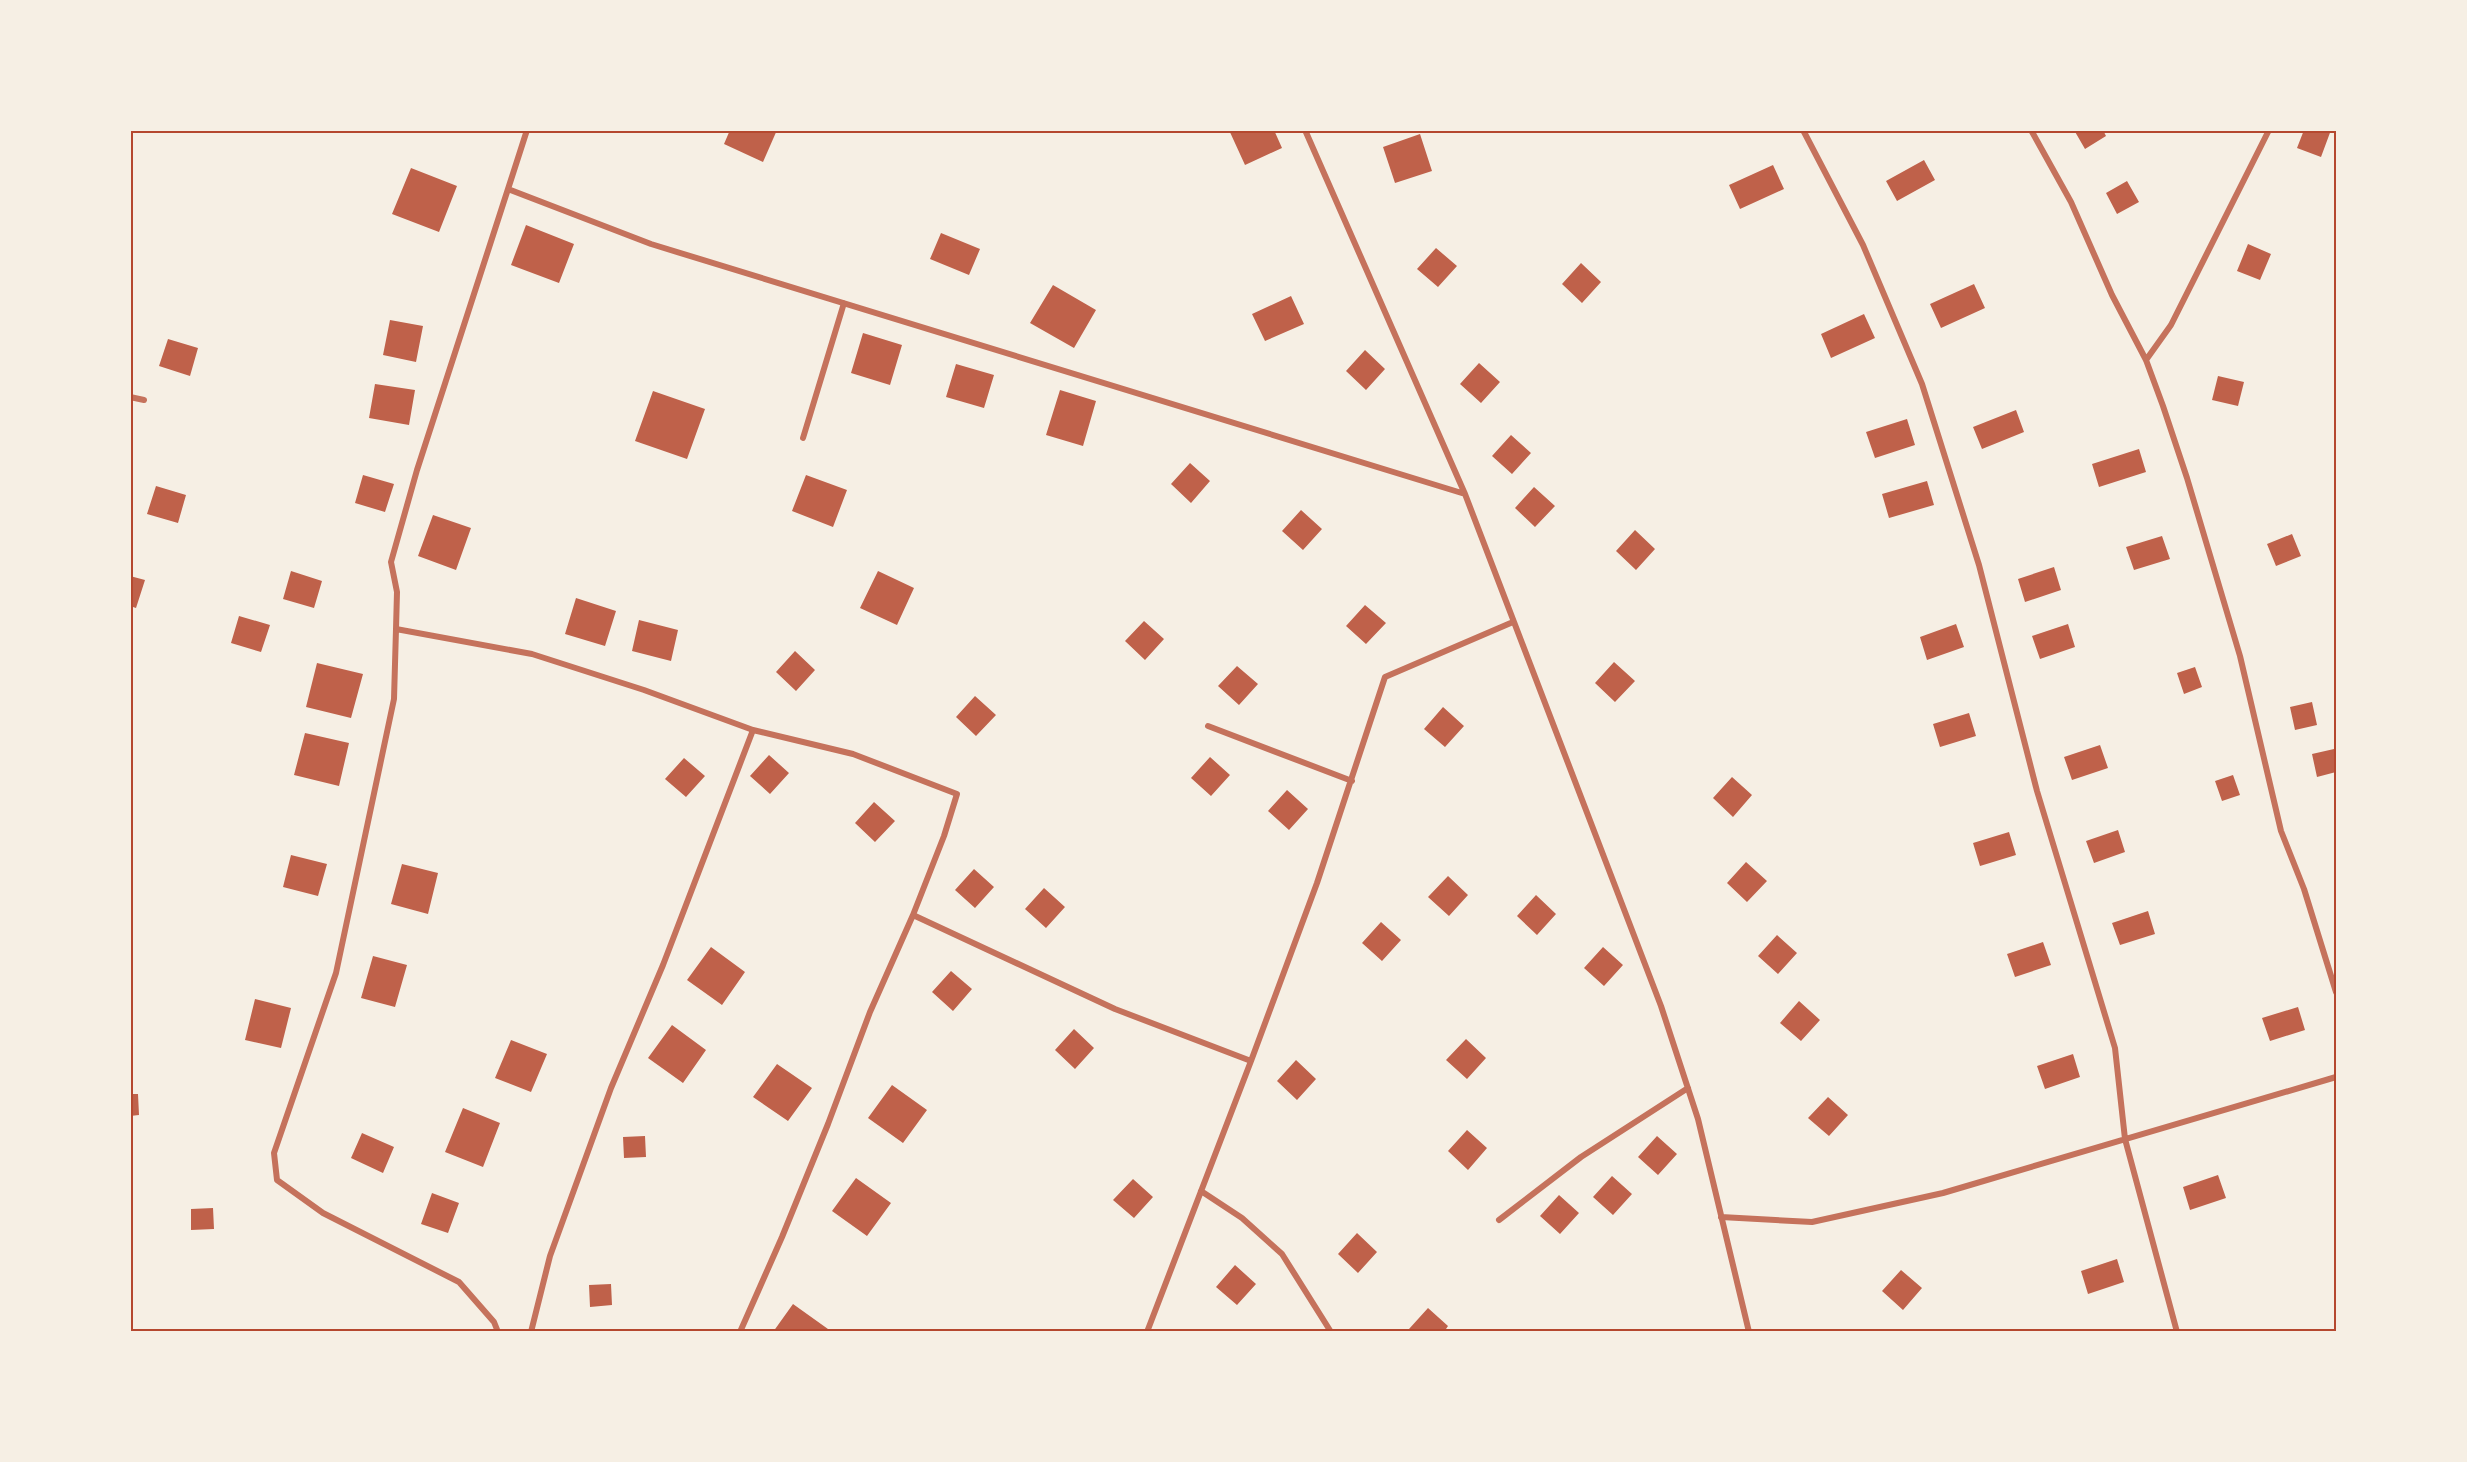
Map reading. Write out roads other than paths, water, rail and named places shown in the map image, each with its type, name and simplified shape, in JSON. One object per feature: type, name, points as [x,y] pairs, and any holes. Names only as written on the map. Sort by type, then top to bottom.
[{"type":"street","points":[[498,1332],[494,1322],[459,1282],[324,1213],[277,1180],[274,1153],[336,973],[394,699],[397,592],[391,562],[417,470],[527,130]]},
{"type":"street","points":[[1305,130],[1466,494],[1661,1006],[1698,1119],[1749,1332]]},
{"type":"street","points":[[1803,130],[1863,245],[1922,384],[1978,566],[2037,791],[2115,1048],[2125,1138],[2177,1332]]},
{"type":"street","points":[[2031,130],[2071,202],[2112,296],[2145,360],[2187,478],[2240,656],[2281,831],[2304,890],[2337,992]]},
{"type":"street","points":[[2145,360],[2170,325],[2269,130]]},
{"type":"street","points":[[508,189],[651,244],[1466,494]]},
{"type":"street","points":[[803,438],[843,303]]},
{"type":"street","points":[[130,397],[144,400]]},
{"type":"street","points":[[1147,1332],[1317,883],[1385,677],[1513,622]]},
{"type":"street","points":[[396,629],[532,654],[644,690],[753,730],[853,754],[957,794],[944,836],[913,915],[870,1012],[782,1238],[740,1332]]},
{"type":"street","points":[[1208,726],[1352,781]]},
{"type":"street","points":[[531,1332],[550,1256],[611,1088],[663,965],[753,730]]},
{"type":"street","points":[[913,915],[1115,1009],[1251,1061]]},
{"type":"street","points":[[1721,1217],[1812,1222],[1943,1193],[2337,1077]]},
{"type":"street","points":[[1499,1220],[1581,1157],[1688,1088]]},
{"type":"street","points":[[1201,1191],[1242,1218],[1282,1254],[1331,1332]]}]
